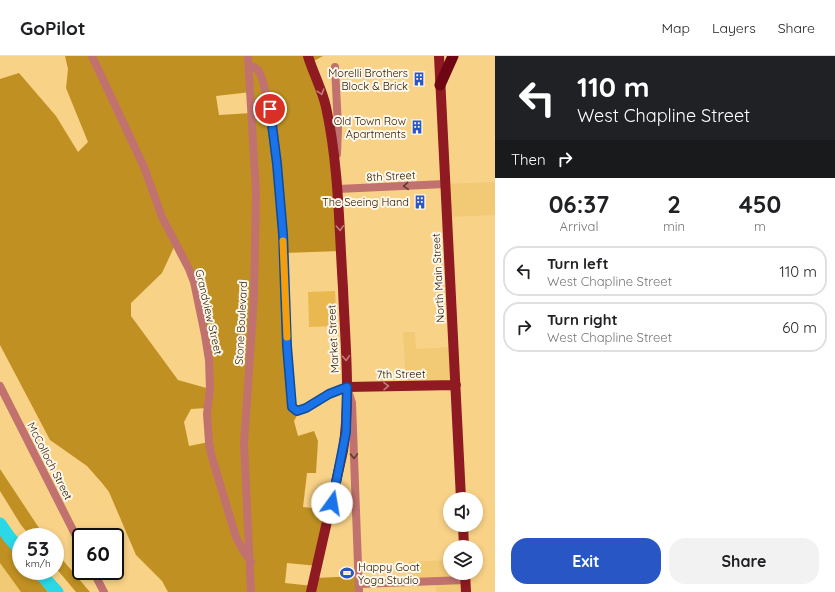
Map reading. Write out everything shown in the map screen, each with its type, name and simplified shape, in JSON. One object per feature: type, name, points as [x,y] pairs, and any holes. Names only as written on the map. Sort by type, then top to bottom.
[{"type":"highway","points":[[440,85],[453,56]]},
{"type":"main road","name":"Market Street","points":[[308,56],[326,106],[337,185],[347,387]]},
{"type":"main road","name":"North Main Street","points":[[438,56],[462,492]]},
{"type":"main road","name":"7th Street","points":[[347,387],[456,385]]},
{"type":"main road","points":[[312,592],[343,451],[346,432],[347,387]]},
{"type":"main road","points":[[465,580],[466,592]]},
{"type":"street","name":"Grandview Street","points":[[92,56],[144,168],[162,217],[189,269],[194,282],[209,360],[210,389],[207,428],[211,454],[236,536],[242,549],[251,562]]},
{"type":"street","name":"Stone Boulevard","points":[[248,56],[256,192],[254,298],[244,443],[252,592]]},
{"type":"street","points":[[249,66],[258,70],[262,78],[273,122],[283,234],[288,359],[292,407],[297,411],[303,409],[323,397],[347,387]]},
{"type":"street","name":"Market Street","points":[[335,67],[338,127],[337,185]]},
{"type":"street","name":"8th Street","points":[[337,185],[445,184]]},
{"type":"street","name":"McColloch Street","points":[[0,386],[72,528]]},
{"type":"street","name":"Market Street","points":[[347,387],[352,403],[359,588]]},
{"type":"street","points":[[359,588],[443,579]]},
{"type":"street","points":[[98,580],[104,592]]},
{"type":"shaded area","points":[[65,56],[323,56],[310,63],[326,106],[341,251],[284,253],[291,404],[300,410],[294,421],[298,436],[314,431],[318,441],[316,473],[307,473],[303,507],[331,510],[318,566],[287,563],[285,583],[313,586],[315,578],[359,576],[359,592],[168,592],[162,581],[136,555],[109,492],[87,466],[50,440],[0,345],[0,79],[19,73],[56,116],[78,152],[88,142],[66,88],[68,69]],"holes":[[[251,92],[252,113],[219,115],[216,96]],[[175,245],[194,282],[210,389],[178,380],[131,316],[131,303],[162,273]],[[207,408],[209,442],[189,446],[184,422],[191,409]]]},
{"type":"shaded area","points":[[495,182],[495,215],[447,217],[445,184]]},
{"type":"shaded area","points":[[335,291],[337,326],[309,327],[308,292]]},
{"type":"shaded area","points":[[403,332],[415,332],[416,349],[454,347],[456,385],[406,386]]},
{"type":"shaded area","points":[[0,469],[39,528],[24,528],[0,491]]},
{"type":"shaded area","points":[[0,534],[12,548],[12,580],[0,563]]},
{"type":"shaded area","points":[[443,560],[443,580],[465,580],[466,592],[436,592],[436,582],[410,582],[409,562]]},
{"type":"shaded area","points":[[64,562],[72,571],[72,580],[80,580],[90,592],[76,592],[64,578]]},
{"type":"shaded area","points":[[0,563],[21,592],[0,592]]},
{"type":"shaded area","points":[[12,580],[38,580],[48,592],[21,592]]},
{"type":"waterway","points":[[0,524],[12,540]]},
{"type":"waterway","points":[[46,580],[57,592]]},
{"type":"slow traffic","points":[[283,241],[287,337]]},
{"type":"place","name":"Morelli Brothers Block & Brick","points":[[419,79]]},
{"type":"place","name":"Old Town Row Apartments","points":[[417,127]]},
{"type":"place","name":"The Seeing Hand","points":[[420,202]]},
{"type":"place","name":"Happy Goat Yoga Studio","points":[[347,573]]},
{"type":"route","points":[[270,109],[273,122],[280,191],[287,346],[292,407],[297,411],[303,409],[329,394],[347,387],[346,432],[332,503]]}]
